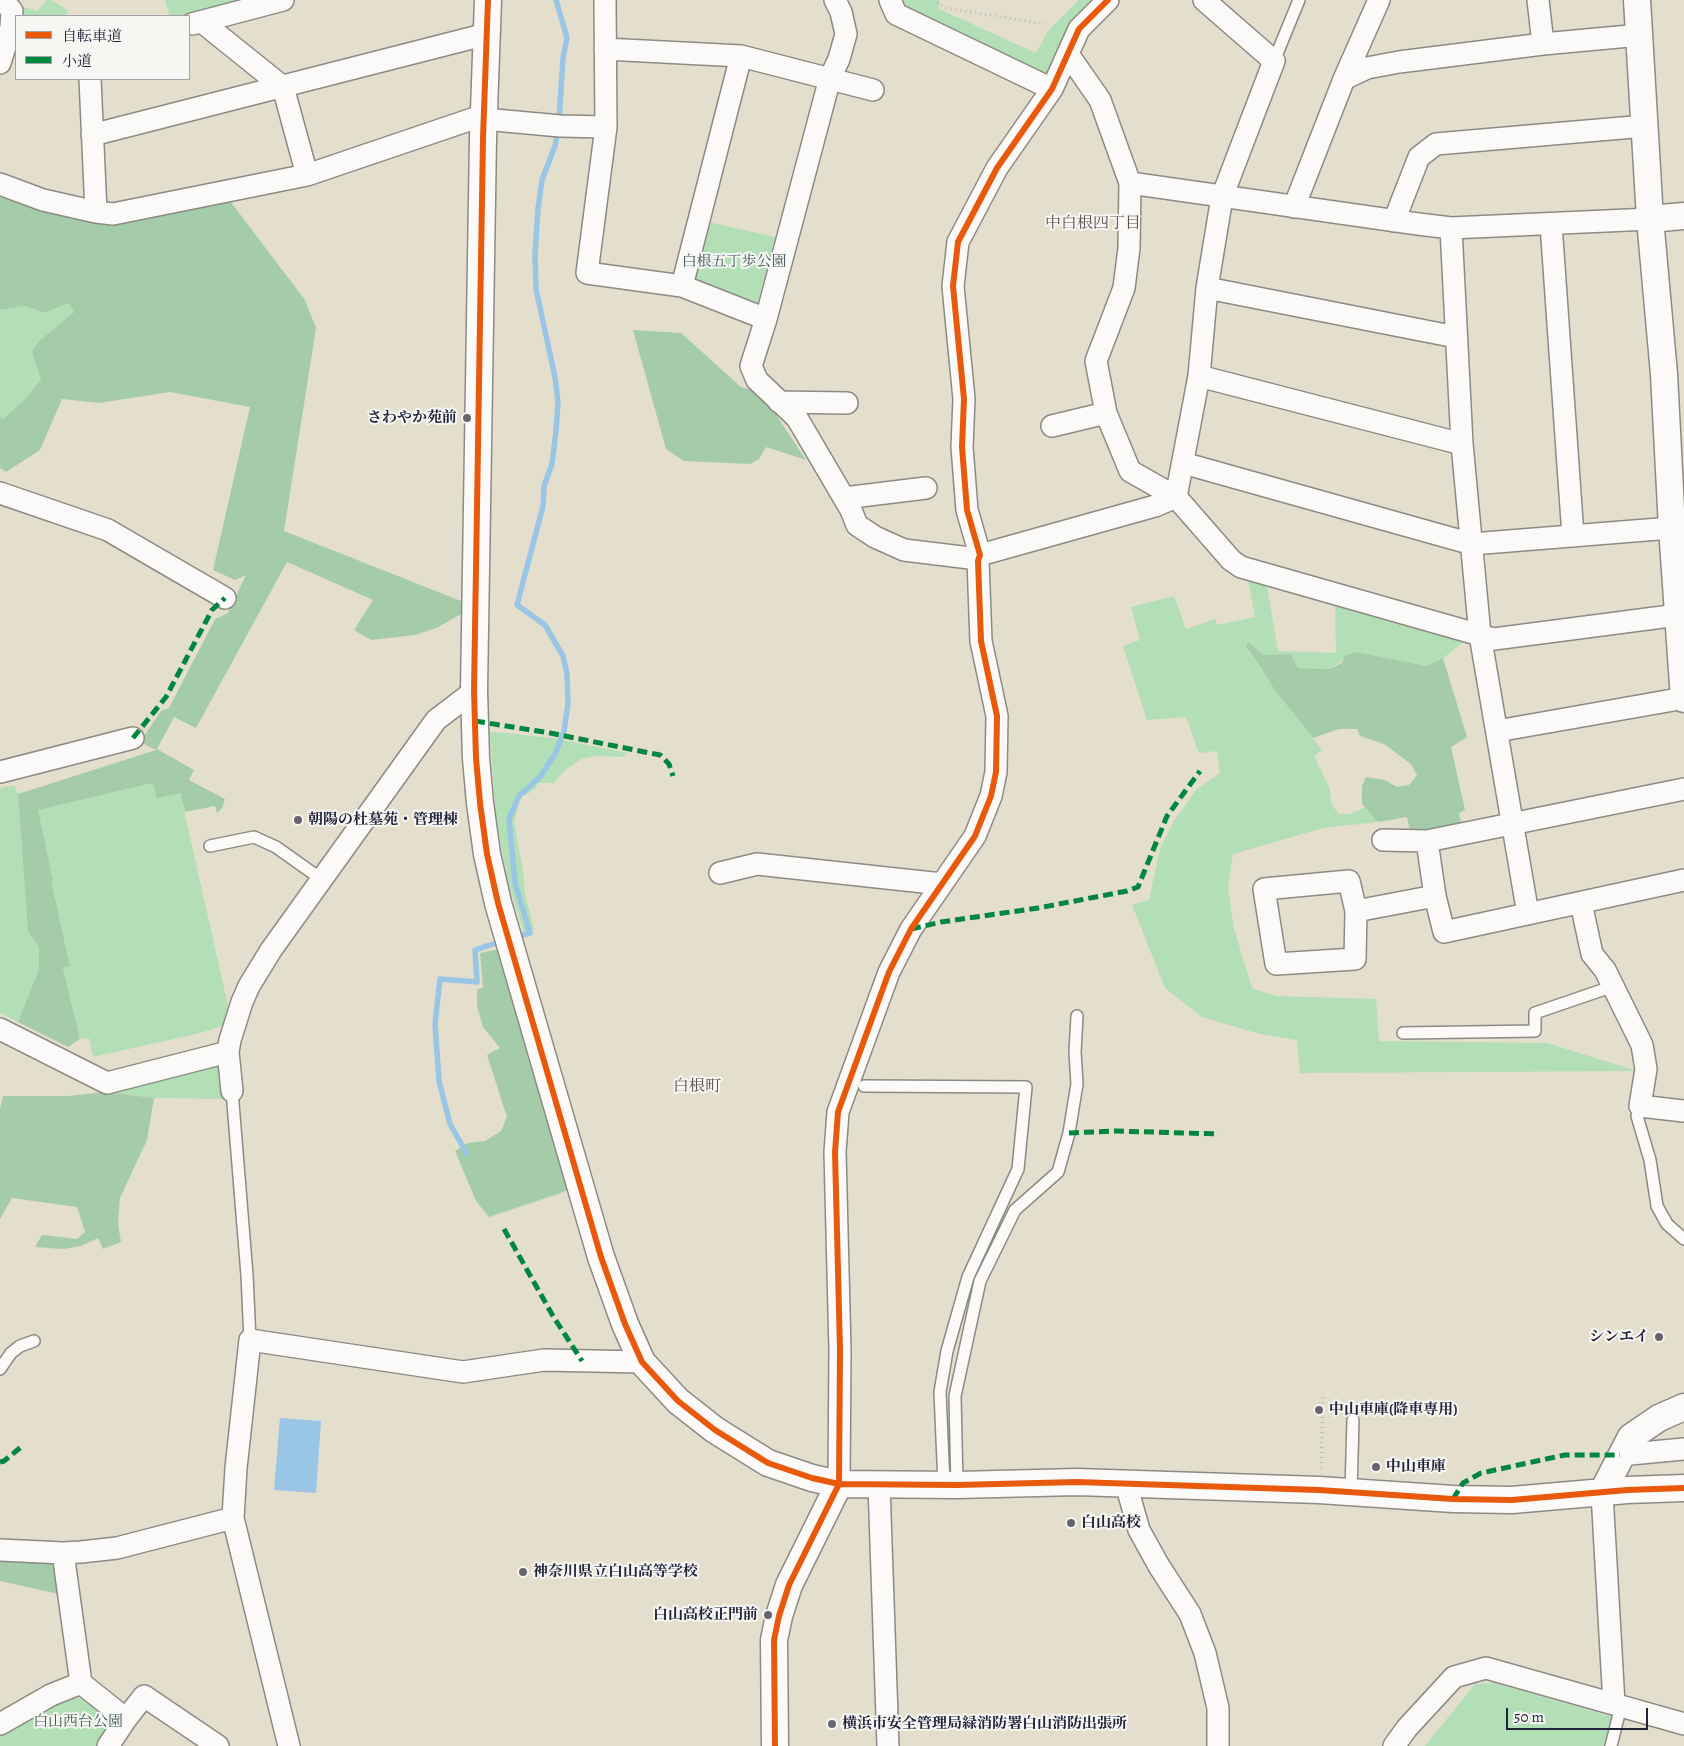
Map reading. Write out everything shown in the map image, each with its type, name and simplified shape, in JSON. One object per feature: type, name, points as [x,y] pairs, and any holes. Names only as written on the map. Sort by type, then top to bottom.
[{"type":"street","points":[[0,63],[11,27],[12,11],[3,0]]},
{"type":"street","points":[[195,23],[283,0]]},
{"type":"street","points":[[488,0],[484,117],[474,691],[476,758],[480,803],[486,854],[498,904],[601,1257],[625,1324],[642,1362],[678,1401],[715,1430],[768,1463],[812,1478],[839,1484],[950,1485],[1076,1482],[1351,1492],[1453,1499],[1502,1500],[1627,1490],[1684,1488]]},
{"type":"street","points":[[605,0],[606,127],[587,273],[682,286],[766,319]]},
{"type":"street","points":[[835,0],[841,12],[846,34],[839,59],[830,78],[766,319],[751,366],[757,380],[797,418],[844,498],[857,525],[889,544],[904,550],[979,558],[1154,506],[1176,497]]},
{"type":"street","points":[[890,0],[896,14],[1052,89]]},
{"type":"street","points":[[775,1746],[774,1640],[778,1616],[789,1585],[839,1484],[840,1350],[835,1152],[838,1112],[888,972],[912,929],[975,836],[990,796],[996,772],[997,716],[981,641],[979,558],[967,510],[962,447],[964,399],[953,286],[958,242],[997,168],[1052,89],[1079,29],[1108,0]]},
{"type":"street","points":[[1176,497],[1199,376],[1207,288],[1222,197],[1274,61],[1204,0]]},
{"type":"street","points":[[1294,206],[1344,79],[1379,0]]},
{"type":"street","points":[[1538,0],[1543,44]]},
{"type":"street","points":[[1497,731],[1684,698],[1678,615],[1678,528],[1650,219],[1637,0]]},
{"type":"street","points":[[195,23],[283,87],[307,176]]},
{"type":"street","points":[[92,135],[487,34]]},
{"type":"street","points":[[1344,79],[1367,68],[1399,62],[1543,44],[1640,35]]},
{"type":"street","points":[[605,49],[741,56],[873,90]]},
{"type":"street","points":[[1068,54],[1100,100],[1130,183],[1129,248],[1124,288],[1096,362],[1106,413],[1130,471],[1176,497],[1231,560],[1241,567],[1480,636],[1494,639],[1678,615]]},
{"type":"street","points":[[682,286],[741,56]]},
{"type":"street","points":[[90,80],[96,212]]},
{"type":"street","points":[[0,184],[43,200],[113,214],[307,176],[484,117],[560,126],[606,127]]},
{"type":"street","points":[[1394,221],[1419,157],[1436,144],[1645,126]]},
{"type":"street","points":[[1130,183],[1451,228],[1684,216]]},
{"type":"street","points":[[1551,224],[1573,536]]},
{"type":"street","points":[[1451,228],[1462,444],[1480,636],[1528,914]]},
{"type":"street","points":[[1207,288],[1456,337]]},
{"type":"street","points":[[1199,376],[1462,444]]},
{"type":"street","points":[[779,402],[847,403]]},
{"type":"street","points":[[1052,426],[1106,413]]},
{"type":"street","points":[[1183,463],[1472,544],[1678,528]]},
{"type":"street","points":[[844,498],[926,488]]},
{"type":"street","points":[[0,493],[108,530],[226,598]]},
{"type":"street","points":[[232,1091],[228,1052],[242,1002],[249,986],[271,950],[436,720],[474,691]]},
{"type":"street","points":[[0,772],[133,738]]},
{"type":"street","points":[[1383,840],[1427,841],[1684,789]]},
{"type":"street","points":[[1427,841],[1435,896],[1444,932],[1684,880]]},
{"type":"street","points":[[720,873],[757,864],[942,884]]},
{"type":"street","points":[[1349,880],[1356,911],[1355,959],[1276,964],[1264,889],[1349,880]]},
{"type":"street","points":[[1356,911],[1435,896]]},
{"type":"street","points":[[1581,903],[1592,954],[1605,970],[1614,986],[1642,1045],[1646,1069],[1640,1106],[1684,1111]]},
{"type":"street","points":[[0,1029],[107,1083],[228,1052]]},
{"type":"street","points":[[289,1746],[233,1518],[236,1468],[250,1340],[463,1372],[544,1360],[642,1362]]},
{"type":"street","points":[[1617,1705],[1602,1493],[1631,1437],[1660,1418],[1684,1407]]},
{"type":"street","points":[[1620,1455],[1684,1449]]},
{"type":"street","points":[[1126,1484],[1139,1530],[1159,1566],[1190,1614],[1206,1653],[1218,1708],[1218,1746]]},
{"type":"street","points":[[879,1485],[888,1746]]},
{"type":"street","points":[[0,1550],[63,1553],[117,1548],[233,1518]]},
{"type":"street","points":[[63,1553],[81,1683],[126,1719]]},
{"type":"street","points":[[1394,1746],[1406,1728],[1454,1677],[1486,1668],[1684,1724]]},
{"type":"street","points":[[0,1724],[51,1695],[81,1683]]},
{"type":"street","points":[[108,1746],[144,1696],[218,1746]]},
{"type":"lane","points":[[1274,61],[1299,0]]},
{"type":"lane","points":[[210,846],[254,837],[276,847],[321,879]]},
{"type":"lane","points":[[1403,1033],[1535,1031],[1535,1013],[1614,986]]},
{"type":"lane","points":[[950,1485],[955,1396],[980,1281],[1015,1210],[1058,1172],[1069,1134],[1077,1084],[1075,1052],[1077,1016]]},
{"type":"lane","points":[[864,1086],[1026,1087],[1018,1169],[968,1277],[947,1351],[940,1392],[950,1485]]},
{"type":"lane","points":[[232,1091],[247,1275],[250,1340]]},
{"type":"lane","points":[[1640,1106],[1637,1116],[1650,1160],[1657,1206],[1667,1224],[1684,1240]]},
{"type":"lane","points":[[0,1369],[11,1354],[20,1346],[34,1341]]},
{"type":"lane","points":[[1351,1492],[1353,1420]]},
{"type":"lane","points":[[1611,1746],[1617,1705]]},
{"type":"path","points":[[933,0],[945,8],[1045,24]]},
{"type":"path","points":[[1321,1469],[1323,1394]]},
{"type":"green space","points":[[47,0],[51,0],[69,11],[65,15],[20,15],[20,6],[37,11]]},
{"type":"green space","points":[[165,0],[250,0],[186,15],[170,15]]},
{"type":"green space","points":[[902,0],[940,0],[939,9],[1036,53],[1048,31],[1079,0],[1098,0],[1053,76],[907,9]]},
{"type":"green space","points":[[0,188],[110,218],[160,216],[230,201],[305,300],[316,328],[284,531],[466,603],[465,612],[436,628],[415,635],[371,640],[354,630],[373,600],[287,562],[196,728],[174,717],[157,749],[194,770],[189,780],[225,799],[222,808],[217,813],[215,806],[185,812],[180,793],[157,798],[153,783],[38,810],[53,880],[51,881],[70,966],[63,968],[80,1039],[68,1047],[18,1022],[39,969],[39,947],[28,932],[18,794],[156,750],[140,742],[161,711],[169,708],[215,619],[228,613],[246,575],[235,580],[213,570],[250,407],[170,392],[99,403],[62,399],[40,450],[6,472],[0,468],[0,416],[2,420],[25,399],[41,379],[32,352],[39,341],[74,312],[68,303],[44,313],[25,306],[0,310]]},
{"type":"green space","name":"白根五丁歩公園","points":[[703,221],[775,237],[758,302],[751,306],[693,280]]},
{"type":"green space","points":[[68,303],[74,312],[39,341],[41,378],[25,399],[2,421],[0,416],[0,310],[25,306],[44,313]]},
{"type":"green space","points":[[633,330],[681,333],[741,387],[761,392],[806,460],[766,447],[759,459],[750,464],[684,461],[666,449]]},
{"type":"green space","points":[[1247,574],[1266,580],[1278,651],[1336,653],[1335,601],[1467,639],[1443,658],[1427,666],[1356,652],[1329,669],[1298,668],[1291,654],[1263,655],[1247,643],[1246,648],[1276,692],[1322,750],[1314,756],[1330,789],[1331,804],[1339,814],[1350,814],[1366,807],[1378,822],[1323,828],[1233,854],[1228,887],[1234,929],[1252,988],[1276,996],[1376,999],[1379,1041],[1547,1043],[1637,1071],[1300,1073],[1297,1040],[1260,1034],[1202,1017],[1165,988],[1132,905],[1149,900],[1160,849],[1174,821],[1196,790],[1220,773],[1217,751],[1199,753],[1186,717],[1147,720],[1123,646],[1140,640],[1131,607],[1174,596],[1186,629],[1215,619],[1217,625],[1255,617]]},
{"type":"green space","points":[[1248,642],[1263,655],[1291,654],[1298,668],[1329,669],[1342,663],[1345,656],[1356,652],[1427,666],[1443,658],[1467,737],[1451,747],[1465,810],[1459,813],[1461,823],[1410,832],[1407,817],[1378,822],[1362,804],[1362,786],[1366,777],[1385,780],[1397,787],[1409,785],[1417,775],[1411,764],[1384,744],[1360,736],[1357,729],[1339,729],[1313,738],[1276,692],[1246,647]]},
{"type":"green space","points":[[490,733],[552,738],[628,753],[622,757],[597,756],[581,759],[564,771],[554,783],[538,783],[535,789],[520,797],[514,822],[525,894],[534,930],[524,933],[509,886],[496,818]]},
{"type":"green space","points":[[154,783],[180,793],[232,1023],[200,1033],[93,1057],[89,1038],[80,1039],[63,968],[70,966],[50,880],[53,879],[37,810]]},
{"type":"green space","points":[[14,785],[18,794],[28,932],[39,947],[39,969],[18,1022],[0,1013],[0,788]]},
{"type":"green space","points":[[495,950],[502,951],[576,1186],[489,1217],[476,1201],[455,1151],[468,1143],[485,1141],[501,1131],[507,1117],[487,1055],[500,1048],[483,1027],[477,1006],[477,989],[483,988],[480,953]]},
{"type":"green space","points":[[216,1063],[224,1071],[230,1099],[154,1098],[105,1092]]},
{"type":"green space","points":[[105,1092],[154,1098],[147,1140],[120,1198],[118,1224],[121,1242],[103,1249],[98,1238],[81,1246],[63,1249],[35,1247],[42,1235],[77,1239],[85,1232],[77,1207],[12,1198],[0,1219],[0,1109],[3,1096],[68,1096]]},
{"type":"green space","points":[[0,1553],[56,1556],[63,1595],[0,1581]]},
{"type":"green space","points":[[1494,1683],[1616,1718],[1608,1746],[1425,1746],[1475,1684]]},
{"type":"green space","name":"白山西台公園","points":[[87,1697],[120,1722],[103,1746],[0,1746],[0,1732],[51,1702]]},
{"type":"water","points":[[280,1418],[321,1421],[316,1493],[274,1490]]},
{"type":"waterway","points":[[556,0],[567,38],[563,58],[559,121]]},
{"type":"waterway","points":[[516,937],[530,933],[515,883],[509,819],[519,796],[540,777],[555,754],[564,731],[568,703],[567,674],[563,656],[545,625],[517,605],[543,506],[544,486],[552,464],[556,431],[558,402],[555,377],[536,289],[535,255],[542,180],[555,146],[558,130]]},
{"type":"waterway","points":[[467,1154],[450,1124],[439,1081],[435,1024],[440,979],[477,982],[475,950],[502,941]]},
{"type":"marked path","points":[[133,738],[166,697],[212,610],[225,598]]},
{"type":"marked path","points":[[475,721],[550,733],[660,755],[669,764],[673,776]]},
{"type":"marked path","points":[[911,929],[941,922],[1038,908],[1127,891],[1138,887],[1167,816],[1200,771]]},
{"type":"marked path","points":[[1069,1133],[1116,1131],[1219,1134]]},
{"type":"marked path","points":[[504,1229],[553,1316],[582,1361]]},
{"type":"marked path","points":[[0,1462],[4,1461],[21,1447]]},
{"type":"marked path","points":[[1453,1499],[1463,1483],[1481,1473],[1565,1455],[1620,1455]]},
{"type":"cycle path","points":[[488,0],[483,138],[474,691],[476,758],[480,803],[487,854],[498,903],[601,1257],[625,1324],[642,1362],[678,1401],[715,1430],[768,1463],[812,1478],[839,1484],[957,1485],[1077,1482],[1319,1490],[1453,1499],[1512,1500],[1627,1490],[1684,1488]]},
{"type":"cycle path","points":[[775,1746],[774,1640],[779,1616],[789,1585],[839,1484],[840,1350],[835,1152],[838,1112],[889,972],[911,929],[975,836],[991,796],[996,772],[997,716],[981,641],[978,561],[980,555],[967,510],[962,447],[964,399],[953,286],[958,242],[997,168],[1052,89],[1079,29],[1108,0]]},
{"type":"place","name":"さわやか苑前","points":[[467,418]]},
{"type":"place","name":"朝陽の杜墓苑・管理棟","points":[[298,820]]},
{"type":"place","name":"シンエイ","points":[[1659,1337]]},
{"type":"place","name":"中山車庫(降車専用)","points":[[1319,1410]]},
{"type":"place","name":"中山車庫","points":[[1376,1467]]},
{"type":"place","name":"白山高校","points":[[1071,1523]]},
{"type":"place","name":"神奈川県立白山高等学校","points":[[523,1572]]},
{"type":"place","name":"白山高校正門前","points":[[768,1615]]},
{"type":"place","name":"横浜市安全管理局緑消防署白山消防出張所","points":[[832,1724]]},
{"type":"district","name":"中白根四丁目","points":[[1093,224]]},
{"type":"district","name":"白根町","points":[[697,1087]]}]
